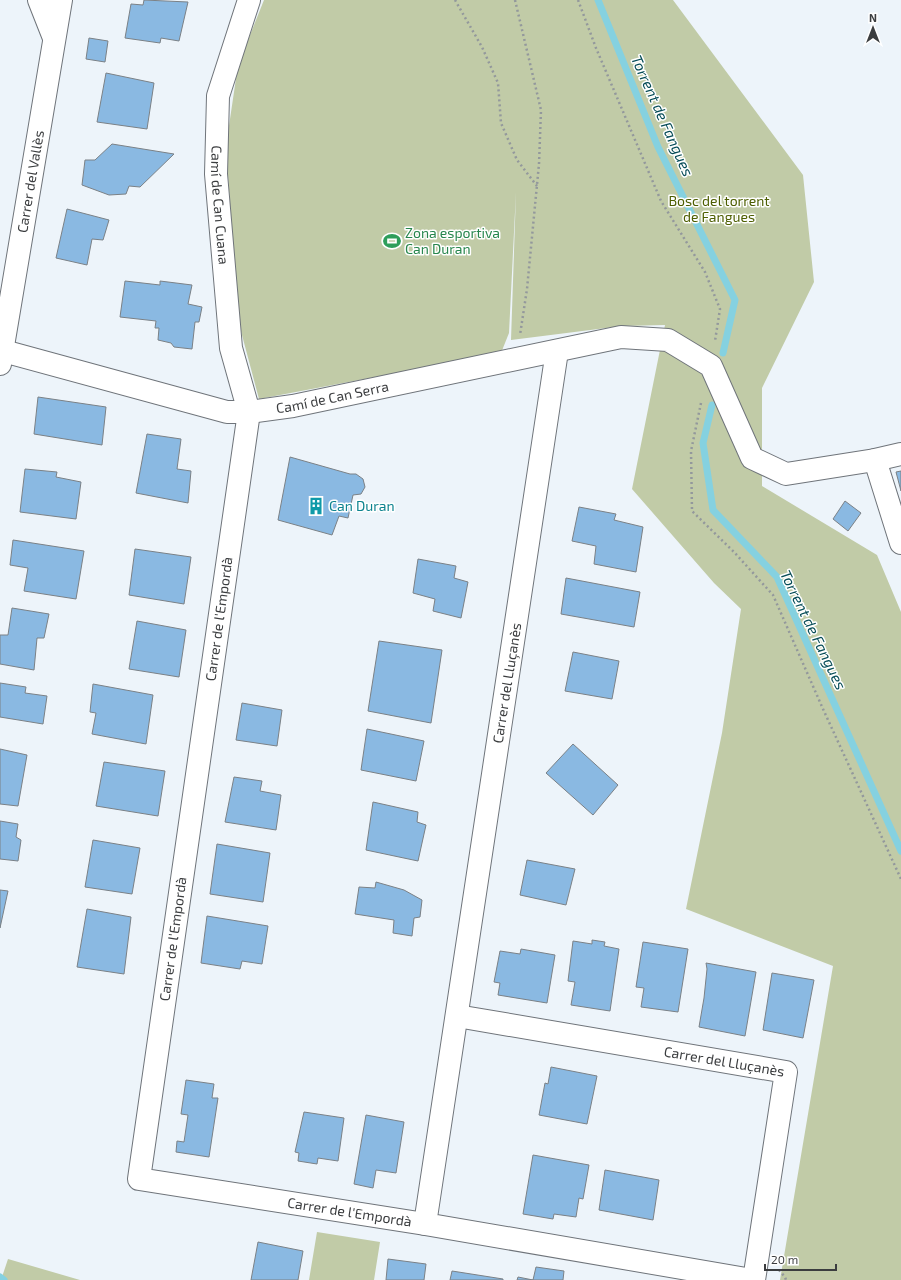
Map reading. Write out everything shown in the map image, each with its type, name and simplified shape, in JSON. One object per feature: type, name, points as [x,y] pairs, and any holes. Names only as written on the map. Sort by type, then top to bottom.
[{"type":"street","points":[[39,0],[54,39]]},
{"type":"street","name":"Carrer del Vallès","points":[[1,355],[61,0]]},
{"type":"street","name":"Camí de Can Cuana","points":[[249,0],[218,96],[216,174],[231,348],[249,412]]},
{"type":"street","name":"Camí de Can Serra","points":[[1,355],[227,412],[249,412],[293,406],[557,351],[621,336],[668,340],[711,366]]},
{"type":"street","name":"Carrer del Lluçanès","points":[[456,1016],[786,1072],[753,1280],[425,1224],[456,1016],[557,351]]},
{"type":"street","points":[[711,366],[752,458],[786,474],[875,460],[901,454]]},
{"type":"street","name":"Carrer de l'Empordà","points":[[249,412],[139,1179],[425,1224]]},
{"type":"street","points":[[875,460],[901,543]]},
{"type":"path","points":[[455,0],[482,46],[498,83],[501,123],[517,160],[537,186]]},
{"type":"path","points":[[515,0],[541,110],[537,186],[527,289],[517,359]]},
{"type":"path","points":[[578,0],[596,48],[660,201],[705,272],[720,309],[711,366]]},
{"type":"path","points":[[701,402],[691,451],[692,511],[773,595],[823,709],[901,879]]},
{"type":"green space","name":"Bosc del torrent de Fangues","points":[[264,0],[673,0],[803,175],[814,282],[762,388],[762,486],[877,555],[901,612],[901,1280],[780,1280],[833,966],[686,909],[722,733],[741,609],[714,583],[632,489],[665,325],[622,326],[511,340],[516,192],[509,333],[501,353],[259,399],[238,320],[226,146],[238,65]]},
{"type":"green space","points":[[317,1232],[380,1242],[374,1280],[309,1280]]},
{"type":"green space","points":[[8,1259],[80,1280],[1,1280]]},
{"type":"building","points":[[144,0],[188,2],[179,41],[161,38],[160,43],[125,38],[131,4],[143,5]]},
{"type":"building","points":[[89,38],[108,41],[105,62],[86,59]]},
{"type":"building","points":[[106,73],[154,83],[147,129],[97,122]]},
{"type":"building","points":[[112,144],[174,154],[140,187],[129,186],[126,194],[109,195],[82,185],[85,160],[95,160]]},
{"type":"building","points":[[67,209],[109,220],[103,240],[92,239],[87,265],[56,258]]},
{"type":"building","points":[[125,281],[160,285],[160,281],[192,285],[188,304],[202,307],[199,322],[195,322],[192,349],[174,347],[171,343],[158,340],[159,328],[155,328],[156,321],[120,317]]},
{"type":"building","points":[[38,397],[106,407],[102,445],[34,434]]},
{"type":"building","points":[[147,434],[181,439],[177,469],[191,471],[188,503],[136,493]]},
{"type":"building","name":"Can Duran","points":[[290,457],[350,474],[356,474],[363,479],[365,487],[361,494],[353,495],[348,518],[339,516],[332,535],[278,520]]},
{"type":"building","points":[[25,469],[57,472],[56,477],[81,482],[76,519],[20,512]]},
{"type":"building","points":[[901,471],[901,491],[896,472]]},
{"type":"building","points":[[845,501],[861,513],[848,531],[833,519]]},
{"type":"building","points":[[579,507],[616,514],[614,520],[643,527],[636,572],[594,564],[596,546],[572,541]]},
{"type":"building","points":[[13,540],[84,551],[76,599],[24,591],[28,568],[10,565]]},
{"type":"building","points":[[135,549],[191,557],[184,604],[129,595]]},
{"type":"building","points":[[418,559],[456,566],[454,578],[468,582],[461,618],[433,611],[435,599],[413,593]]},
{"type":"building","points":[[566,578],[640,592],[634,627],[561,614]]},
{"type":"building","points":[[12,608],[49,614],[44,638],[37,638],[34,670],[0,664],[0,635],[8,635]]},
{"type":"building","points":[[137,621],[186,630],[179,677],[129,669]]},
{"type":"building","points":[[379,641],[442,650],[431,723],[368,711]]},
{"type":"building","points":[[573,652],[619,661],[612,699],[565,691]]},
{"type":"building","points":[[0,683],[26,687],[25,693],[47,696],[43,724],[0,717]]},
{"type":"building","points":[[93,684],[153,695],[146,744],[92,734],[96,713],[90,712]]},
{"type":"building","points":[[242,703],[282,710],[277,746],[236,740]]},
{"type":"building","points":[[367,729],[424,741],[416,781],[361,770]]},
{"type":"building","points":[[573,744],[618,785],[593,815],[546,773]]},
{"type":"building","points":[[0,749],[27,755],[18,806],[0,804]]},
{"type":"building","points":[[104,762],[165,771],[158,816],[96,806]]},
{"type":"building","points":[[234,777],[262,781],[260,791],[281,795],[276,830],[225,822]]},
{"type":"building","points":[[373,802],[418,812],[417,822],[426,825],[418,861],[366,850]]},
{"type":"building","points":[[0,821],[18,824],[16,837],[21,840],[18,861],[0,859]]},
{"type":"building","points":[[93,840],[140,848],[132,894],[85,887]]},
{"type":"building","points":[[217,844],[270,853],[263,902],[210,894]]},
{"type":"building","points":[[527,860],[575,869],[566,905],[520,895]]},
{"type":"building","points":[[376,882],[404,890],[422,900],[420,917],[414,918],[412,936],[393,933],[394,920],[355,914],[359,887],[375,888]]},
{"type":"building","points":[[0,890],[8,891],[0,928]]},
{"type":"building","points":[[87,909],[131,917],[124,974],[77,967]]},
{"type":"building","points":[[207,916],[268,926],[262,964],[242,961],[240,969],[201,963]]},
{"type":"building","points":[[592,940],[605,942],[604,946],[619,949],[610,1011],[571,1005],[575,982],[568,981],[573,941],[592,944]]},
{"type":"building","points":[[643,942],[688,949],[678,1012],[641,1007],[644,988],[636,987]]},
{"type":"building","points":[[521,949],[555,955],[547,1003],[498,995],[500,983],[494,982],[500,951],[520,954]]},
{"type":"building","points":[[706,963],[756,972],[745,1036],[699,1027],[704,998],[707,969]]},
{"type":"building","points":[[772,973],[814,980],[803,1038],[763,1030]]},
{"type":"building","points":[[551,1067],[597,1076],[587,1124],[539,1115],[545,1083],[548,1084]]},
{"type":"building","points":[[186,1080],[214,1084],[212,1098],[218,1098],[209,1157],[176,1152],[177,1141],[184,1142],[188,1115],[181,1114]]},
{"type":"building","points":[[304,1112],[344,1118],[338,1161],[318,1158],[317,1164],[298,1161],[299,1153],[295,1152]]},
{"type":"building","points":[[366,1115],[404,1122],[396,1173],[376,1170],[373,1188],[354,1184]]},
{"type":"building","points":[[533,1155],[589,1165],[583,1199],[579,1198],[576,1217],[554,1214],[553,1219],[523,1214]]},
{"type":"building","points":[[605,1170],[659,1180],[653,1220],[599,1210]]},
{"type":"building","points":[[258,1242],[303,1251],[298,1280],[251,1280]]},
{"type":"building","points":[[388,1259],[426,1264],[424,1280],[386,1280]]},
{"type":"building","points":[[536,1267],[564,1271],[563,1280],[533,1280]]},
{"type":"building","points":[[452,1271],[503,1279],[503,1280],[450,1280]]},
{"type":"building","points":[[518,1277],[533,1280],[517,1280]]},
{"type":"waterway","name":"Torrent de Fangues","points":[[598,0],[658,147],[735,300],[723,353]]},
{"type":"waterway","name":"Torrent de Fangues","points":[[712,405],[703,443],[713,510],[777,577],[901,851]]},
{"type":"waterway","points":[[0,1277],[4,1280]]},
{"type":"place","name":"Zona esportiva Can Duran","points":[[392,241]]},
{"type":"place","name":"Can Duran","points":[[316,506]]}]
